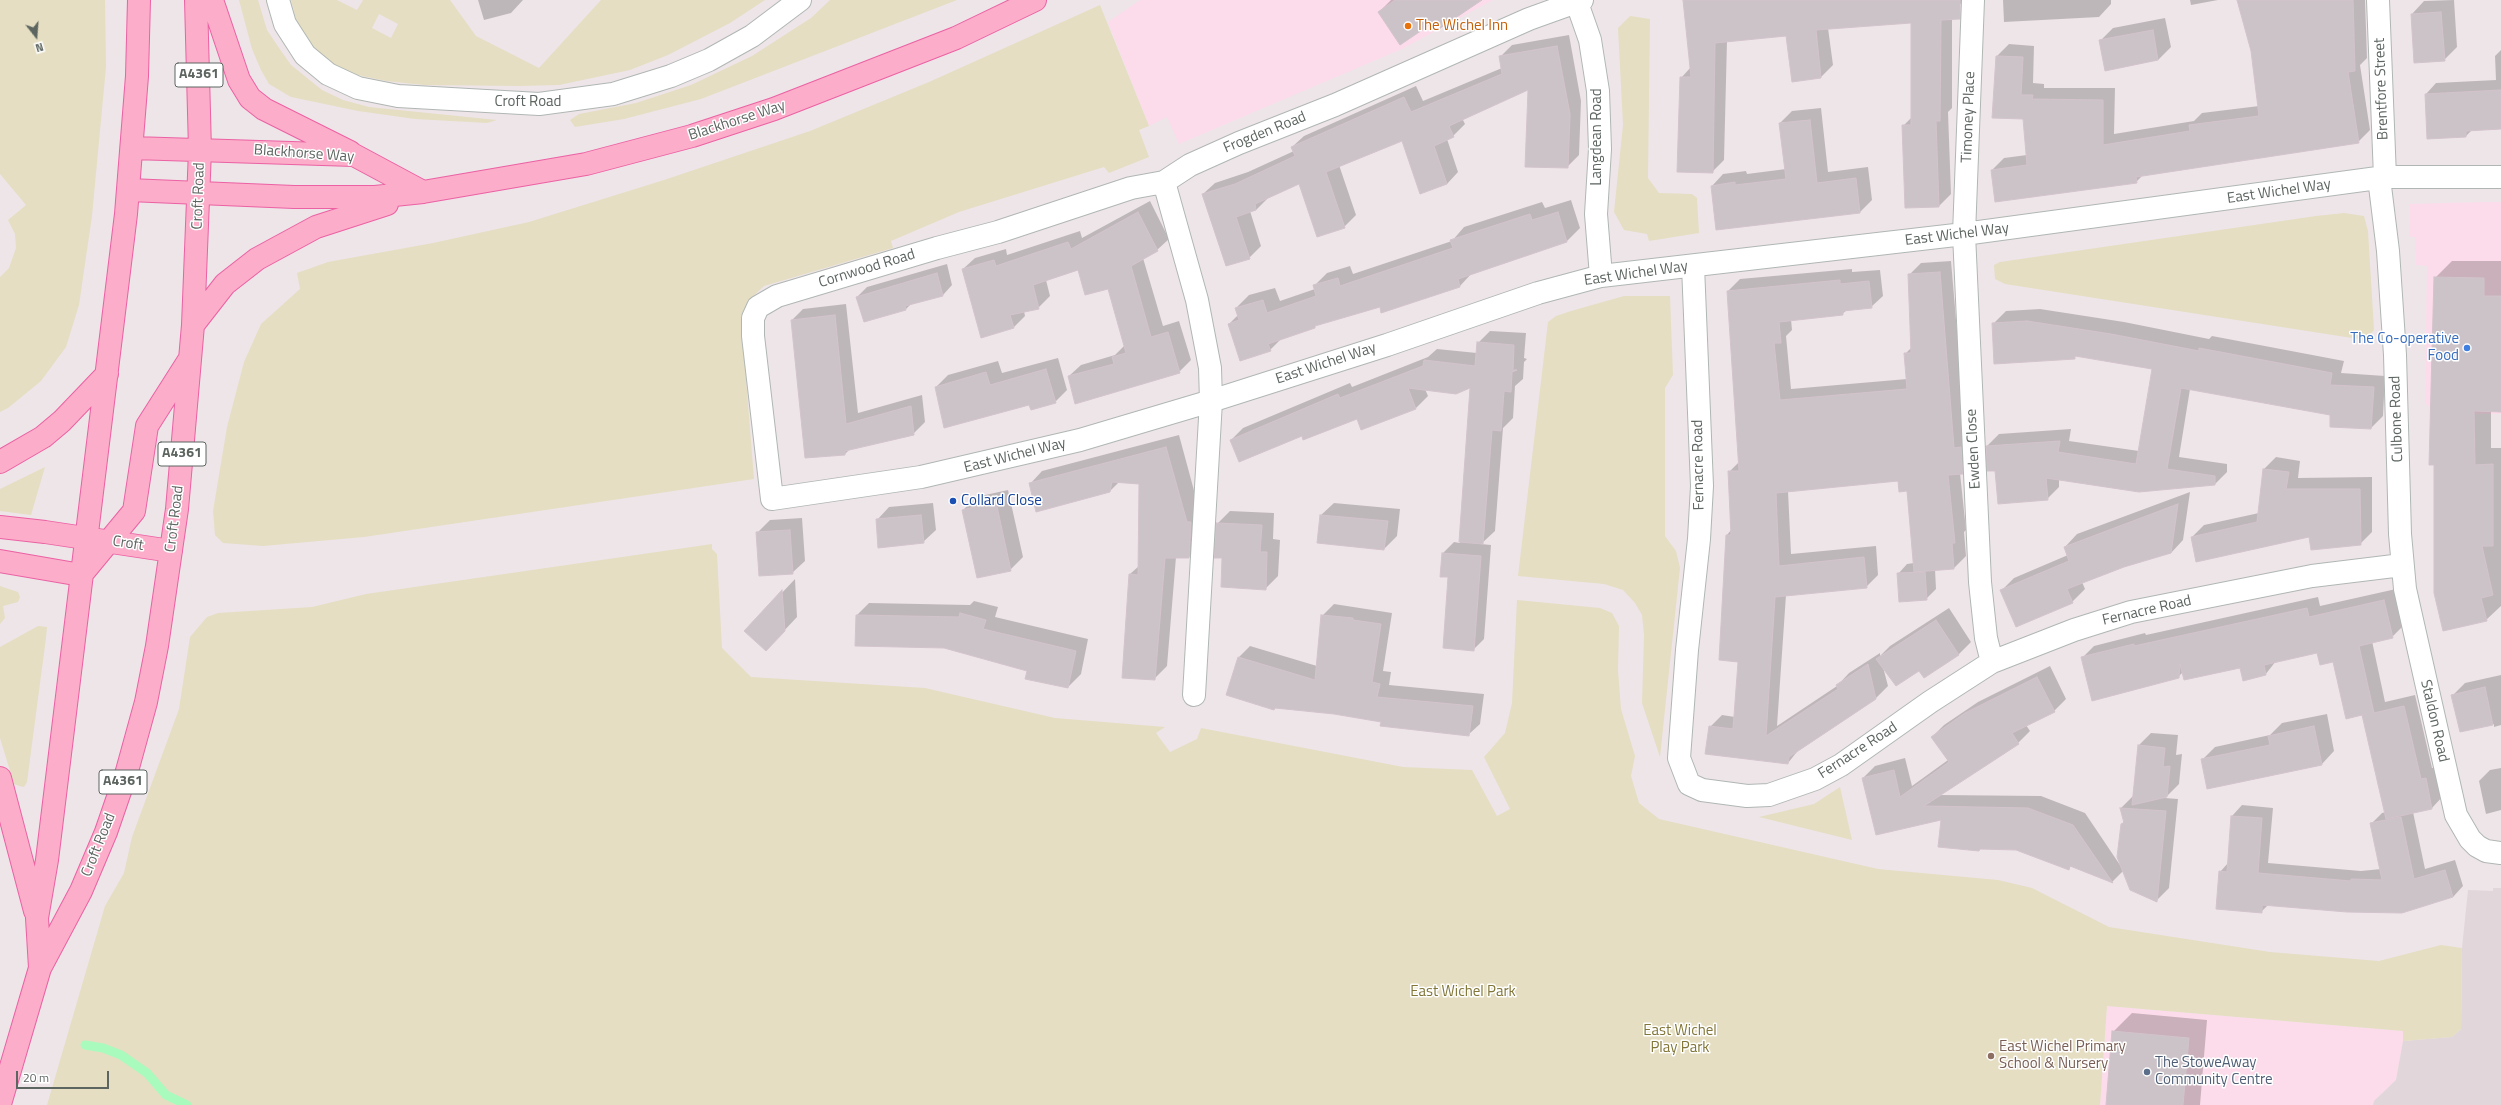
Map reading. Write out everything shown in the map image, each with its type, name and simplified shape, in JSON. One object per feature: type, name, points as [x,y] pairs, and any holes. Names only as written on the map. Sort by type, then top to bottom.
[{"type":"main road","name":"Croft Road","points":[[40,968],[37,918],[47,860],[85,537],[107,374],[129,190],[133,148],[139,0]]},
{"type":"main road","name":"Croft Road","points":[[0,1104],[40,968],[81,891],[106,832],[127,771],[149,688],[171,551],[191,357],[200,193],[196,0]]},
{"type":"main road","points":[[212,0],[239,80],[250,98],[264,109],[354,154]]},
{"type":"main road","name":"Blackhorse Way","points":[[129,190],[352,198],[423,192],[586,164],[692,136],[774,110],[956,38],[1035,0]]},
{"type":"main road","name":"Blackhorse Way","points":[[133,148],[354,154],[423,192]]},
{"type":"main road","points":[[193,325],[215,294],[236,273],[293,238],[330,221],[423,192]]},
{"type":"main road","points":[[0,561],[81,574],[135,509],[147,426],[191,357]]},
{"type":"main road","points":[[0,462],[31,444],[58,425],[107,374]]},
{"type":"main road","name":"Croft","points":[[0,527],[85,537],[171,551]]},
{"type":"main road","points":[[0,778],[37,918]]},
{"type":"street","name":"Croft Road","points":[[278,0],[285,24],[305,55],[328,74],[358,88],[398,96],[539,104],[582,100],[613,94],[671,76],[709,60],[752,36],[800,0]]},
{"type":"street","name":"Frogden Road","points":[[1164,182],[1190,165],[1239,143],[1335,105],[1447,54],[1578,0]]},
{"type":"street","name":"Langdean Road","points":[[1578,0],[1590,40],[1598,91],[1600,149],[1596,214],[1601,276]]},
{"type":"street","name":"Timoney Place","points":[[1964,234],[1973,0]]},
{"type":"street","name":"Brentfore Street","points":[[2378,0],[2382,178]]},
{"type":"street","name":"East Wichel Way","points":[[772,499],[960,470],[1080,440],[1211,401],[1388,345],[1538,293],[1601,276],[1964,234],[2382,178],[2501,177]]},
{"type":"street","name":"Culbone Road","points":[[2382,178],[2395,355],[2402,565]]},
{"type":"street","points":[[1164,182],[1200,315],[1210,368],[1211,401],[1194,695]]},
{"type":"street","name":"Cornwood Road","points":[[772,499],[753,336],[754,318],[758,307],[765,301],[937,248],[998,232],[1131,188],[1164,182]]},
{"type":"street","name":"Ewden Close","points":[[1964,234],[1980,582],[1986,638],[1992,662]]},
{"type":"street","name":"Fernacre Road","points":[[1693,266],[1702,486],[1699,539],[1686,650],[1679,758],[1689,784],[1702,790],[1747,796],[1769,795],[1795,787],[1841,765],[1930,702],[1992,662],[2074,630],[2131,612],[2312,576],[2402,565]]},
{"type":"street","name":"Staldon Road","points":[[2402,565],[2423,678],[2456,816],[2470,839],[2477,846],[2486,851],[2501,853]]},
{"type":"shaded area","points":[[1140,0],[1493,0],[1402,49],[1179,144],[1167,117],[1149,126],[1108,22]]},
{"type":"shaded area","points":[[2501,202],[2501,414],[2441,413],[2434,411],[2425,403],[2427,266],[2416,265],[2415,237],[2409,237],[2410,204]]},
{"type":"shaded area","points":[[2493,888],[2501,888],[2501,1105],[2373,1105],[2374,1101],[2396,1080],[2403,1041],[2452,1037],[2461,1029],[2462,948],[2468,890],[2493,891]]},
{"type":"shaded area","points":[[2107,1006],[2403,1031],[2403,1041],[2396,1080],[2374,1101],[2373,1105],[2100,1105]]},
{"type":"green space","points":[[0,0],[105,0],[106,67],[92,216],[79,305],[66,347],[41,381],[8,408],[0,412],[0,277],[9,268],[16,248],[15,234],[8,220],[26,205],[0,174]]},
{"type":"green space","points":[[239,0],[258,0],[267,30],[291,65],[322,90],[343,100],[369,107],[497,120],[487,123],[415,119],[358,111],[291,97],[269,84],[261,70],[252,49]]},
{"type":"green space","points":[[291,0],[337,0],[357,10],[363,0],[450,0],[476,36],[539,68],[601,0],[765,0],[730,23],[668,55],[630,70],[559,85],[424,85],[386,81],[348,73],[319,56],[308,43],[297,23]],"holes":[[[379,14],[398,24],[391,38],[372,28]]]},
{"type":"green space","points":[[830,0],[957,0],[701,99],[624,119],[575,127],[570,120],[579,114],[636,103],[691,85],[752,56],[811,18]]},
{"type":"green space","points":[[1100,5],[1149,126],[1139,130],[1149,157],[1109,173],[1104,167],[959,212],[891,241],[893,248],[764,286],[749,300],[741,316],[754,479],[364,537],[263,546],[223,543],[215,535],[213,511],[227,427],[244,362],[261,324],[300,289],[297,273],[328,262],[433,243],[529,222],[664,180],[810,131],[929,82]]},
{"type":"green space","points":[[1630,16],[1650,19],[1648,178],[1659,193],[1692,194],[1697,198],[1699,233],[1649,241],[1647,234],[1624,230],[1614,212],[1623,125],[1618,28]]},
{"type":"green space","points":[[2344,213],[2364,216],[2368,231],[2374,330],[2365,340],[2005,284],[1995,279],[1994,265],[2000,262]]},
{"type":"green space","points":[[1624,296],[1670,296],[1673,375],[1665,388],[1665,536],[1676,551],[1680,568],[1660,757],[1642,703],[1644,635],[1642,615],[1635,603],[1623,590],[1604,584],[1518,576],[1548,322],[1556,316]]},
{"type":"green space","points":[[45,467],[31,515],[0,511],[0,489]]},
{"type":"green space","points":[[712,544],[712,549],[717,554],[722,648],[751,677],[925,688],[1055,718],[1165,727],[1156,733],[1170,752],[1197,739],[1201,728],[1403,767],[1472,770],[1497,816],[1510,809],[1484,757],[1505,733],[1512,703],[1517,600],[1600,608],[1612,613],[1619,626],[1618,670],[1621,709],[1635,756],[1631,776],[1639,803],[1659,819],[1878,869],[1998,880],[2032,888],[2109,927],[2270,952],[2379,961],[2441,945],[2462,948],[2461,1029],[2452,1037],[2403,1041],[2403,1031],[2107,1006],[2100,1105],[47,1105],[105,906],[124,873],[132,837],[179,709],[190,637],[207,617],[218,613],[312,607],[366,594]]},
{"type":"green space","points":[[0,586],[18,592],[20,597],[18,602],[3,606],[5,618],[0,624]]},
{"type":"green space","points":[[38,626],[47,627],[27,782],[24,787],[14,784],[0,738],[0,647]]},
{"type":"green space","points":[[1840,787],[1852,840],[1759,817],[1814,804]]},
{"type":"building","name":"The Wichel Inn","points":[[1395,0],[1482,0],[1439,29],[1434,22],[1400,45],[1378,12]]},
{"type":"building","points":[[1683,0],[1960,0],[1960,19],[1941,20],[1940,121],[1936,121],[1939,207],[1905,208],[1902,125],[1911,125],[1911,23],[1816,30],[1821,78],[1792,82],[1786,36],[1715,43],[1713,173],[1677,172],[1680,77],[1691,77]]},
{"type":"building","points":[[2237,0],[2353,0],[2355,71],[2348,72],[2359,143],[2136,177],[2137,183],[1995,202],[1991,170],[2027,165],[2023,119],[1992,118],[1996,56],[2023,57],[2021,95],[2033,95],[2032,99],[2103,100],[2103,145],[2190,131],[2189,125],[2259,116],[2251,51]]},
{"type":"building","points":[[2441,12],[2445,61],[2414,63],[2411,14]]},
{"type":"building","points":[[2153,30],[2158,60],[2105,71],[2099,40]]},
{"type":"building","points":[[1557,46],[1570,114],[1568,168],[1525,167],[1528,90],[1449,126],[1454,137],[1434,146],[1447,184],[1420,194],[1402,141],[1326,172],[1345,228],[1317,237],[1299,184],[1255,204],[1256,210],[1236,217],[1250,259],[1226,266],[1202,194],[1235,184],[1295,156],[1291,147],[1404,97],[1411,112],[1502,74],[1499,56]]},
{"type":"building","points":[[2501,90],[2501,129],[2466,131],[2466,137],[2427,139],[2425,94]]},
{"type":"building","points":[[1810,120],[1817,183],[1856,178],[1860,213],[1716,230],[1711,186],[1735,182],[1735,185],[1786,179],[1779,123]]},
{"type":"building","points":[[1138,212],[1158,251],[1131,266],[1151,337],[1168,332],[1180,373],[1075,404],[1068,376],[1114,364],[1112,357],[1126,353],[1108,289],[1085,295],[1078,270],[1033,285],[1039,309],[1010,315],[1014,328],[981,338],[962,269],[994,260],[996,266],[1068,242],[1071,249]]},
{"type":"building","points":[[1558,212],[1567,242],[1458,279],[1460,287],[1381,313],[1380,307],[1315,326],[1315,328],[1268,344],[1271,351],[1240,361],[1228,324],[1239,320],[1235,308],[1263,300],[1267,313],[1316,296],[1313,285],[1338,278],[1340,286],[1453,248],[1450,240],[1530,214],[1532,220]]},
{"type":"building","points":[[1940,272],[1954,448],[1961,447],[1963,474],[1948,475],[1955,543],[1952,543],[1954,569],[1914,572],[1907,491],[1899,492],[1898,481],[1776,493],[1779,566],[1864,557],[1867,588],[1775,597],[1766,736],[1838,689],[1836,685],[1868,664],[1876,699],[1789,757],[1788,764],[1705,754],[1709,726],[1733,729],[1738,662],[1719,660],[1726,535],[1731,535],[1728,471],[1739,471],[1727,291],[1840,280],[1840,284],[1869,281],[1872,308],[1843,311],[1843,315],[1779,322],[1781,343],[1774,343],[1780,400],[1907,389],[1904,353],[1911,353],[1908,274]]},
{"type":"building","points":[[937,273],[943,296],[905,306],[906,310],[864,322],[856,297]]},
{"type":"building","points":[[2434,277],[2484,278],[2484,296],[2501,296],[2501,412],[2474,411],[2475,465],[2493,464],[2493,546],[2482,546],[2493,595],[2481,598],[2487,621],[2443,631],[2434,593],[2434,465],[2429,465]]},
{"type":"building","points":[[835,315],[846,424],[911,406],[914,435],[845,451],[845,455],[805,458],[791,320]]},
{"type":"building","points":[[2027,321],[2111,334],[2199,351],[2199,348],[2332,373],[2330,385],[2374,387],[2371,429],[2330,427],[2330,415],[2181,388],[2167,469],[2215,476],[2215,485],[2139,492],[2046,478],[2048,500],[1998,504],[1995,471],[1987,471],[1986,446],[2060,441],[2058,452],[2136,464],[2152,369],[2075,356],[2075,359],[1994,364],[1992,323]]},
{"type":"building","points":[[1477,342],[1514,345],[1513,370],[1517,370],[1512,372],[1511,392],[1504,391],[1501,431],[1492,430],[1483,544],[1459,542],[1470,388],[1456,394],[1408,388],[1416,409],[1361,430],[1357,419],[1303,440],[1302,436],[1239,462],[1230,440],[1338,394],[1340,398],[1423,366],[1424,360],[1475,366]]},
{"type":"building","points":[[1046,369],[1056,403],[1031,410],[1029,405],[944,428],[935,387],[986,372],[990,385]]},
{"type":"building","points":[[1166,447],[1187,522],[1191,522],[1189,558],[1165,558],[1155,680],[1122,678],[1129,574],[1138,575],[1139,484],[1112,482],[1110,492],[1036,512],[1029,483]]},
{"type":"building","points":[[2263,469],[2289,472],[2286,489],[2360,489],[2361,545],[2311,550],[2309,537],[2196,562],[2191,537],[2257,522]]},
{"type":"building","points":[[996,502],[1011,571],[977,578],[962,510]]},
{"type":"building","points":[[2178,504],[2171,553],[2124,567],[2067,589],[2073,603],[2016,627],[2000,590],[2069,561],[2064,547]]},
{"type":"building","points":[[921,515],[924,543],[878,548],[876,519]]},
{"type":"building","points":[[1320,515],[1388,521],[1384,550],[1317,543]]},
{"type":"building","points":[[1216,523],[1262,525],[1260,552],[1267,552],[1266,590],[1221,587],[1222,558],[1214,558]]},
{"type":"building","points":[[790,530],[793,574],[759,576],[756,532]]},
{"type":"building","points":[[1442,553],[1481,556],[1474,651],[1443,648],[1448,577],[1440,577]]},
{"type":"building","points":[[1925,572],[1927,600],[1899,602],[1897,573]]},
{"type":"building","points":[[782,590],[785,631],[766,651],[744,631]]},
{"type":"building","points":[[2384,600],[2393,638],[2359,646],[2374,713],[2404,706],[2421,779],[2426,778],[2432,809],[2386,819],[2362,715],[2346,719],[2333,662],[2320,665],[2317,653],[2264,665],[2266,675],[2243,681],[2240,668],[2184,680],[2180,664],[2179,678],[2092,701],[2081,657],[2134,644],[2134,646],[2307,608],[2309,617]]},
{"type":"building","points":[[960,613],[986,620],[983,629],[1076,651],[1068,688],[1025,679],[1027,671],[944,648],[855,646],[856,615],[959,617]]},
{"type":"building","points":[[1321,615],[1353,618],[1353,620],[1381,624],[1372,682],[1380,684],[1377,697],[1473,706],[1469,736],[1380,726],[1381,722],[1334,714],[1275,708],[1274,710],[1226,695],[1238,657],[1315,680]]},
{"type":"building","points":[[1936,620],[1959,655],[1924,678],[1919,671],[1896,686],[1876,659]]},
{"type":"building","points":[[2037,677],[2055,712],[2012,733],[2019,744],[1924,806],[2028,808],[2073,825],[2113,883],[2070,866],[2069,870],[2016,850],[1980,849],[1979,851],[1938,847],[1941,820],[1876,835],[1862,778],[1894,770],[1900,797],[1949,762],[1931,737],[1965,713]]},
{"type":"building","points":[[2485,687],[2493,725],[2460,732],[2451,695]]},
{"type":"building","points":[[2314,726],[2322,765],[2207,789],[2201,759],[2270,745],[2268,736]]},
{"type":"building","points":[[2138,745],[2165,748],[2163,767],[2170,766],[2167,797],[2132,805]]},
{"type":"building","points":[[2120,808],[2166,811],[2157,902],[2130,890],[2117,857],[2121,824],[2124,823]]},
{"type":"building","points":[[2231,816],[2262,818],[2258,873],[2351,881],[2351,879],[2382,880],[2370,823],[2401,817],[2414,879],[2445,870],[2453,897],[2402,913],[2347,912],[2262,905],[2262,913],[2216,909],[2219,871],[2227,872]]},
{"type":"building","name":"The StoweAway Community Centre","points":[[2112,1031],[2189,1038],[2183,1105],[2106,1105]]},
{"type":"waterway","points":[[85,1045],[103,1048],[121,1055],[147,1073],[166,1095],[187,1105]]},
{"type":"place","name":"The Wichel Inn","points":[[1408,26]]},
{"type":"place","name":"The Co-operative Food","points":[[2467,348]]},
{"type":"place","name":"Collard Close","points":[[953,501]]},
{"type":"place","name":"East Wichel Primary School & Nursery","points":[[1991,1056]]},
{"type":"place","name":"The StoweAway Community Centre","points":[[2147,1072]]},
{"type":"park label","name":"East Wichel Park","points":[[1463,992]]},
{"type":"park label","name":"East Wichel Play Park","points":[[1680,1040]]}]
